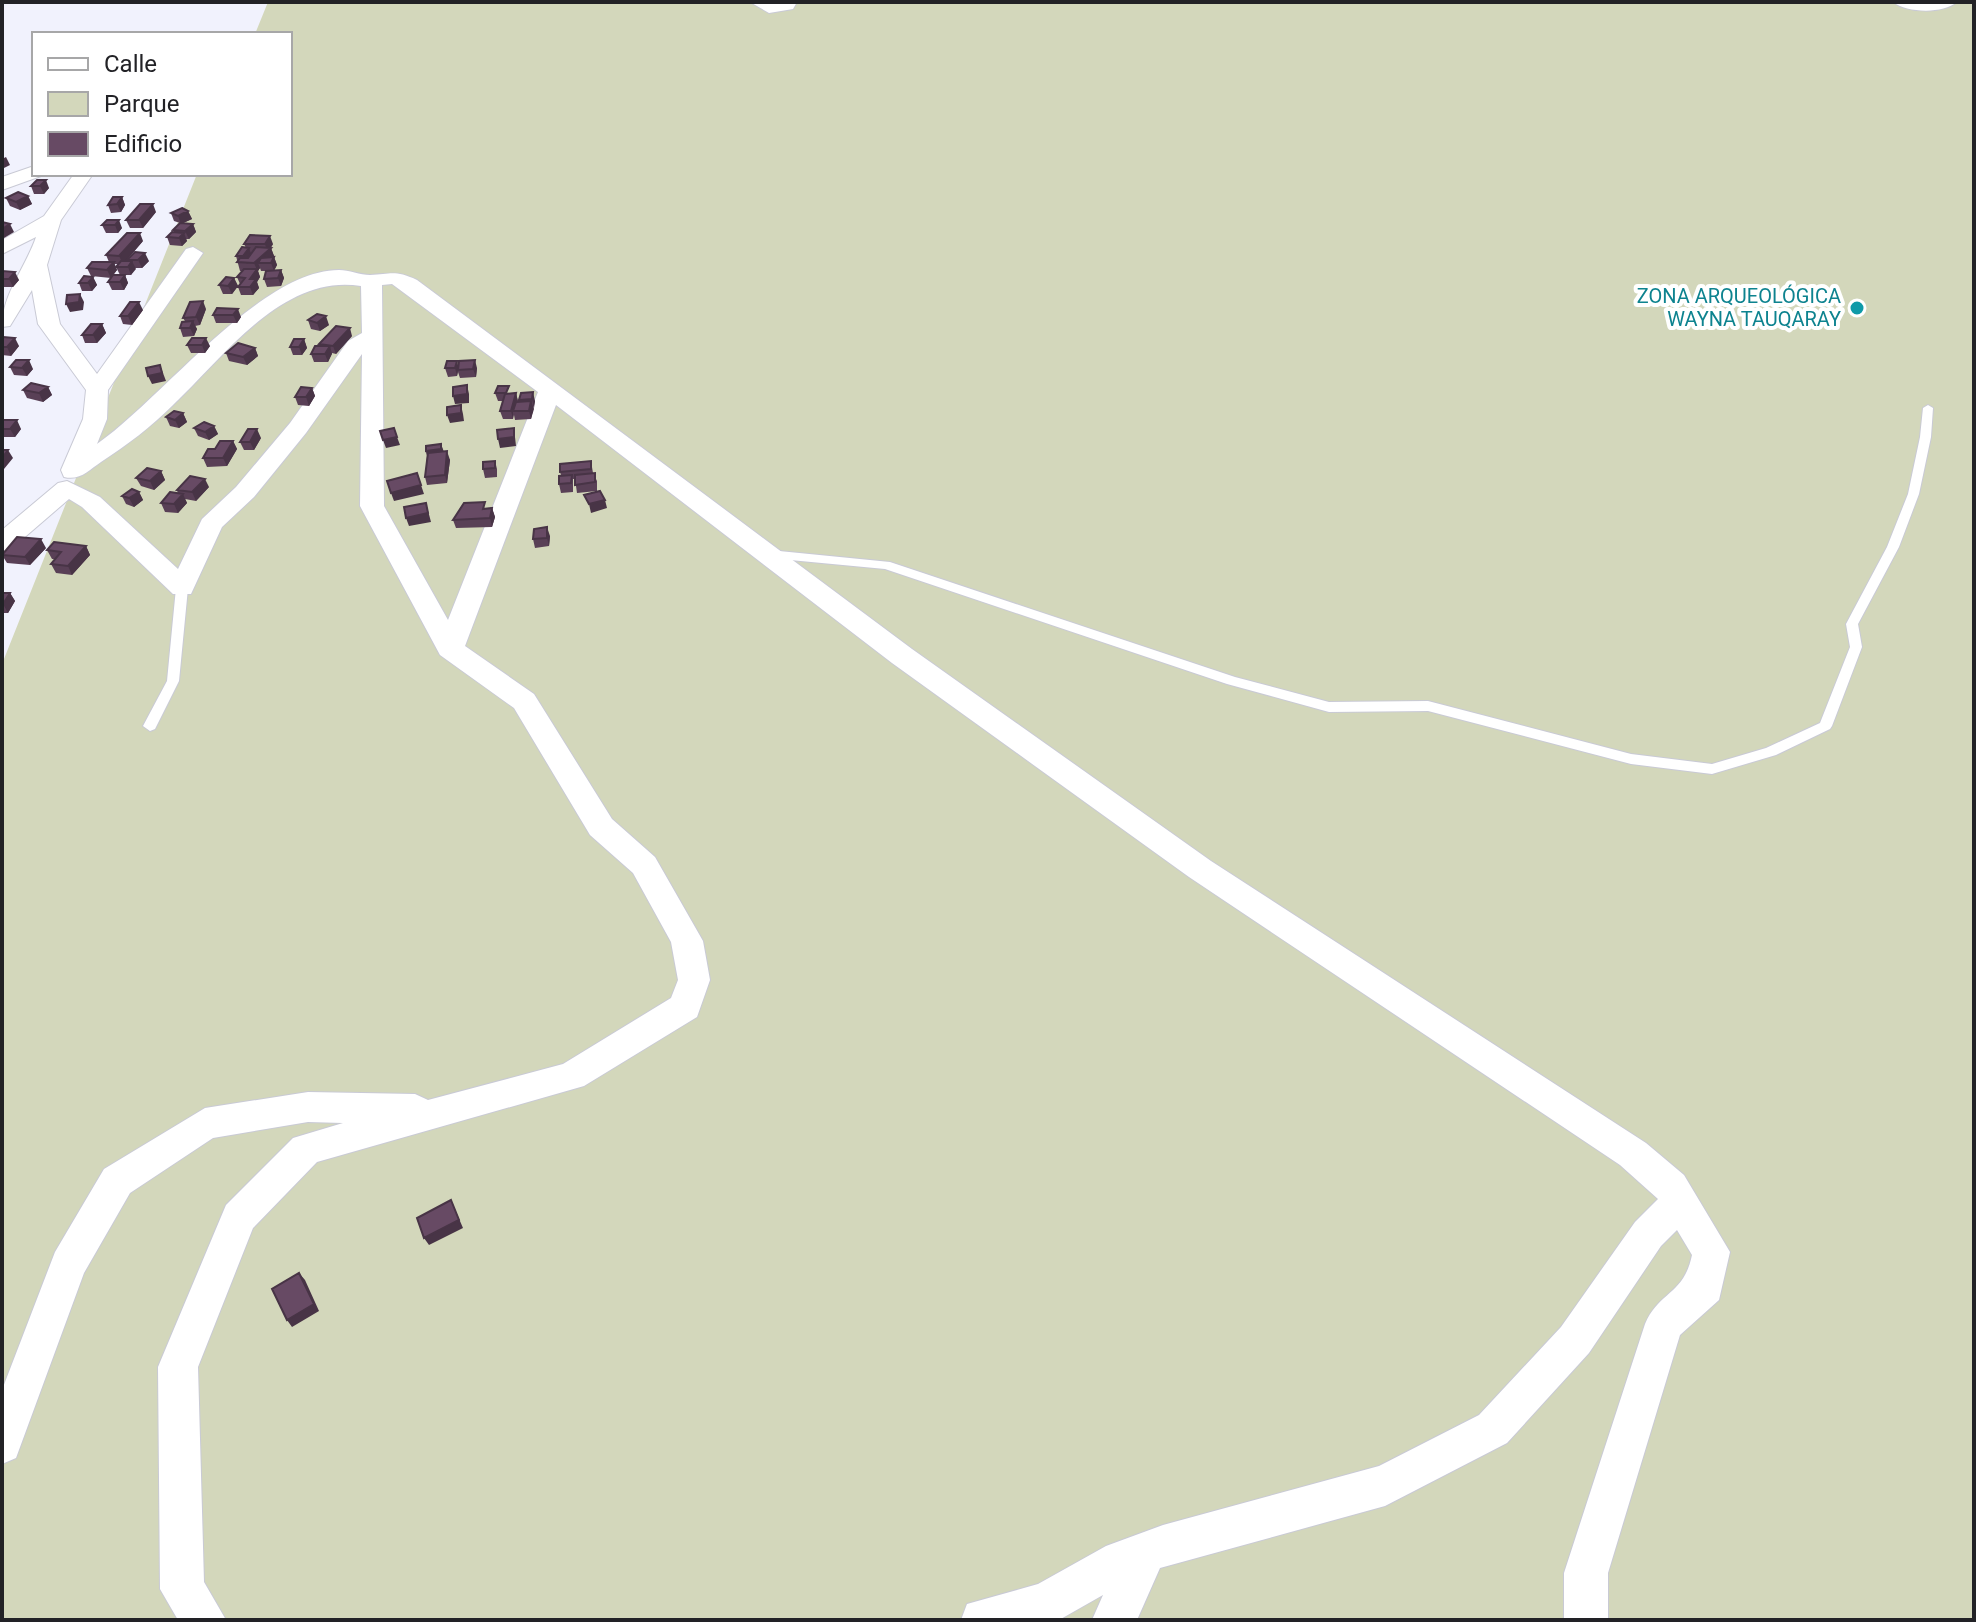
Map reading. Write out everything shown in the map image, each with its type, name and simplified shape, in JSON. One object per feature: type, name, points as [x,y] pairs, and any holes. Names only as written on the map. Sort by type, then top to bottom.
[{"type":"street","points":[[758,2],[769,8],[787,6],[789,2]]},
{"type":"street","points":[[1901,2],[1935,6],[1949,2]]},
{"type":"street","points":[[2,184],[32,173]]},
{"type":"street","points":[[2,321],[37,265],[51,220],[83,176]]},
{"type":"street","points":[[2,248],[51,220]]},
{"type":"street","points":[[70,479],[95,419],[97,390],[193,253]]},
{"type":"street","points":[[37,265],[49,324],[97,390]]},
{"type":"street","points":[[2,543],[70,479],[144,420],[264,307],[321,277],[353,274],[369,281],[394,277],[410,284],[902,656],[1200,869],[1633,1154],[1671,1187],[1711,1252],[1705,1287],[1664,1324],[1586,1573],[1586,1620]]},
{"type":"street","points":[[204,1620],[182,1589],[178,1367],[239,1217],[306,1149],[572,1076],[685,1007],[694,980],[687,941],[644,865],[601,827],[524,701],[450,649],[372,506],[373,289],[369,281]]},
{"type":"street","points":[[70,479],[182,588],[211,524],[245,492],[298,428],[356,346],[373,335]]},
{"type":"street","points":[[450,649],[551,388]]},
{"type":"street","points":[[2,1444],[68,1265],[117,1181],[205,1124],[308,1107],[453,1110]]},
{"type":"street","points":[[983,1620],[1045,1604],[1121,1561],[1385,1485],[1493,1429],[1575,1340],[1648,1234],[1679,1204]]},
{"type":"street","points":[[1114,1620],[1145,1553]]},
{"type":"lane","points":[[768,554],[886,565],[1232,681],[1329,707],[1428,706],[1631,759],[1712,769],[1771,752],[1825,726],[1856,647],[1852,624],[1879,577],[1912,503],[1927,447],[1928,408]]},
{"type":"lane","points":[[150,726],[173,681],[182,588]]},
{"type":"green space","points":[[268,2],[1974,2],[1974,1620],[2,1620],[2,664],[196,176],[292,176],[292,32],[256,32]]},
{"type":"building","points":[[37,180],[46,180],[40,186],[31,186]]},
{"type":"building","points":[[18,192],[28,196],[16,202],[6,198]]},
{"type":"building","points":[[113,197],[122,197],[117,204],[108,205]]},
{"type":"building","points":[[140,204],[153,204],[139,220],[126,220]]},
{"type":"building","points":[[182,208],[188,211],[178,216],[171,213]]},
{"type":"building","points":[[107,220],[119,220],[115,225],[102,225]]},
{"type":"building","points":[[180,223],[193,224],[185,231],[173,230]]},
{"type":"building","points":[[172,232],[184,233],[179,238],[167,237]]},
{"type":"building","points":[[127,233],[140,233],[119,256],[106,255]]},
{"type":"building","points":[[250,235],[270,236],[265,244],[244,244]]},
{"type":"building","points":[[242,247],[249,248],[243,256],[236,256]]},
{"type":"building","points":[[256,247],[271,248],[254,263],[237,262],[240,258],[248,258]]},
{"type":"building","points":[[135,252],[145,253],[138,260],[127,260]]},
{"type":"building","points":[[274,257],[271,263],[258,263],[261,258]]},
{"type":"building","points":[[121,261],[132,261],[128,267],[116,267]]},
{"type":"building","points":[[92,262],[114,262],[107,270],[87,268]]},
{"type":"building","points":[[244,269],[257,269],[250,279],[256,279],[250,287],[238,287],[245,278],[237,277]]},
{"type":"building","points":[[281,270],[278,278],[264,279],[266,271]]},
{"type":"building","points":[[2,271],[15,272],[9,279],[2,279]]},
{"type":"building","points":[[113,275],[125,275],[120,282],[108,282]]},
{"type":"building","points":[[84,276],[93,277],[88,283],[79,283]]},
{"type":"building","points":[[226,277],[234,278],[228,286],[219,285]]},
{"type":"building","points":[[80,294],[79,302],[66,304],[67,295]]},
{"type":"building","points":[[203,301],[196,317],[183,318],[190,302]]},
{"type":"building","points":[[130,302],[139,302],[128,316],[120,316]]},
{"type":"building","points":[[217,308],[238,309],[233,315],[213,315]]},
{"type":"building","points":[[317,314],[326,316],[317,323],[308,320]]},
{"type":"building","points":[[193,321],[190,328],[180,328],[182,322]]},
{"type":"building","points":[[91,324],[102,324],[93,335],[82,335]]},
{"type":"building","points":[[336,326],[350,328],[333,346],[319,344]]},
{"type":"building","points":[[3,337],[15,338],[7,347],[2,347]]},
{"type":"building","points":[[192,338],[206,338],[202,345],[187,345]]},
{"type":"building","points":[[294,339],[304,339],[299,347],[290,347]]},
{"type":"building","points":[[238,343],[255,348],[243,357],[226,353]]},
{"type":"building","points":[[315,346],[330,346],[325,354],[311,354]]},
{"type":"building","points":[[16,360],[29,360],[22,368],[10,367]]},
{"type":"building","points":[[475,360],[473,369],[458,370],[459,361]]},
{"type":"building","points":[[447,361],[457,361],[455,368],[445,368]]},
{"type":"building","points":[[160,365],[162,373],[148,376],[146,368]]},
{"type":"building","points":[[31,383],[48,387],[39,393],[23,390]]},
{"type":"building","points":[[467,385],[467,394],[453,396],[453,387]]},
{"type":"building","points":[[498,386],[509,386],[506,393],[495,393]]},
{"type":"building","points":[[301,387],[312,388],[306,397],[295,397]]},
{"type":"building","points":[[533,392],[532,399],[519,400],[521,393]]},
{"type":"building","points":[[516,393],[511,411],[500,411],[505,394]]},
{"type":"building","points":[[531,401],[529,411],[513,411],[516,402]]},
{"type":"building","points":[[461,405],[461,413],[447,415],[447,407]]},
{"type":"building","points":[[174,411],[183,413],[175,420],[166,417]]},
{"type":"building","points":[[2,420],[17,420],[10,429],[2,429]]},
{"type":"building","points":[[204,422],[214,426],[205,432],[194,428]]},
{"type":"building","points":[[394,428],[397,437],[383,440],[380,431]]},
{"type":"building","points":[[514,428],[514,437],[498,439],[497,430]]},
{"type":"building","points":[[248,429],[257,429],[250,442],[240,442]]},
{"type":"building","points":[[220,441],[233,441],[223,458],[203,458],[208,449],[215,449]]},
{"type":"building","points":[[441,444],[441,449],[426,451],[426,446]]},
{"type":"building","points":[[447,451],[445,475],[425,477],[428,453]]},
{"type":"building","points":[[495,461],[495,468],[483,469],[483,462]]},
{"type":"building","points":[[591,461],[591,469],[560,472],[560,464]]},
{"type":"building","points":[[147,468],[161,471],[150,481],[136,478]]},
{"type":"building","points":[[417,473],[421,485],[391,493],[387,481]]},
{"type":"building","points":[[595,473],[595,482],[575,485],[575,475]]},
{"type":"building","points":[[572,475],[571,483],[559,484],[559,476]]},
{"type":"building","points":[[190,476],[205,479],[192,492],[177,490]]},
{"type":"building","points":[[132,489],[139,492],[129,498],[122,496]]},
{"type":"building","points":[[600,491],[605,500],[589,504],[584,495]]},
{"type":"building","points":[[170,492],[183,494],[174,504],[161,503]]},
{"type":"building","points":[[485,502],[483,509],[492,508],[490,518],[453,520],[464,503]]},
{"type":"building","points":[[426,503],[428,513],[406,518],[404,507]]},
{"type":"building","points":[[547,527],[547,538],[533,539],[534,529]]},
{"type":"building","points":[[17,537],[41,539],[25,557],[2,555]]},
{"type":"building","points":[[54,542],[86,546],[68,566],[51,564],[61,552],[47,550]]},
{"type":"building","points":[[2,593],[10,593],[3,604],[2,604]]},
{"type":"building","points":[[451,1200],[459,1220],[424,1238],[417,1218]]},
{"type":"building","points":[[299,1273],[314,1304],[287,1320],[272,1289]]},
{"type":"place","name":"ZONA ARQUEOLÓGICA WAYNA TAUQARAY","points":[[1857,308]]}]
